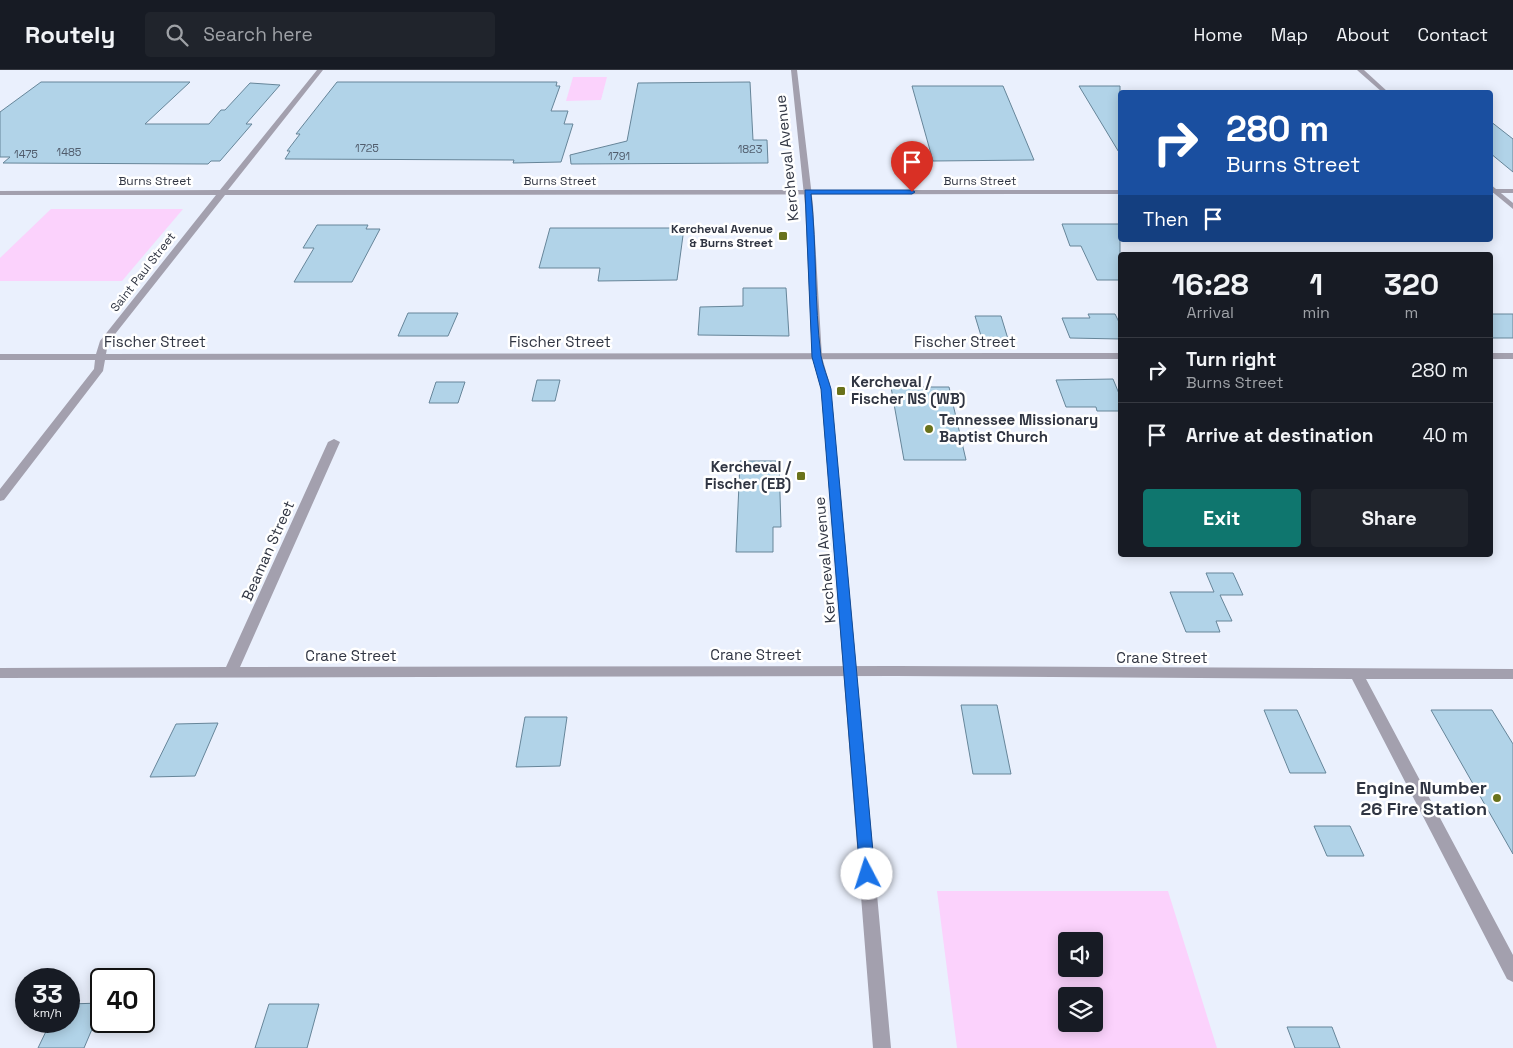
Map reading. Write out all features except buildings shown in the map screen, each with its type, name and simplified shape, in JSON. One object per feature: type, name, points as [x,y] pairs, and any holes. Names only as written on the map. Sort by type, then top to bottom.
[{"type":"street","name":"Saint Paul Street","points":[[0,497],[99,369],[102,343],[320,70]]},
{"type":"street","name":"Kercheval Avenue","points":[[794,70],[803,137],[812,237],[813,311],[817,357],[826,389],[882,1048]]},
{"type":"street","points":[[1360,70],[1383,90]]},
{"type":"street","points":[[1493,190],[1513,191]]},
{"type":"street","points":[[1493,191],[1513,207]]},
{"type":"street","name":"Burns Street","points":[[0,193],[1118,192]]},
{"type":"street","name":"Fischer Street","points":[[0,357],[1118,356]]},
{"type":"street","points":[[1493,356],[1513,356]]},
{"type":"street","name":"Beaman Street","points":[[231,672],[334,442]]},
{"type":"street","name":"Crane Street","points":[[0,673],[850,672],[1513,674]]},
{"type":"street","points":[[1357,674],[1513,973]]},
{"type":"shaded area","points":[[573,77],[607,77],[601,100],[566,101]]},
{"type":"shaded area","points":[[51,209],[183,209],[122,281],[0,281],[0,258]]},
{"type":"shaded area","points":[[937,891],[1168,891],[1217,1048],[957,1048]]},
{"type":"place","name":"Kercheval Avenue & Burns Street","points":[[783,236]]},
{"type":"place","name":"Kercheval / Fischer NS (WB)","points":[[841,391]]},
{"type":"place","name":"Tennessee Missionary Baptist Church","points":[[929,429]]},
{"type":"place","name":"Kercheval / Fischer (EB)","points":[[801,476]]},
{"type":"place","name":"Engine Number 26 Fire Station","points":[[1497,798]]},
{"type":"route","points":[[867,874],[826,389],[817,357],[813,311],[812,237],[807,192],[912,192]]}]
